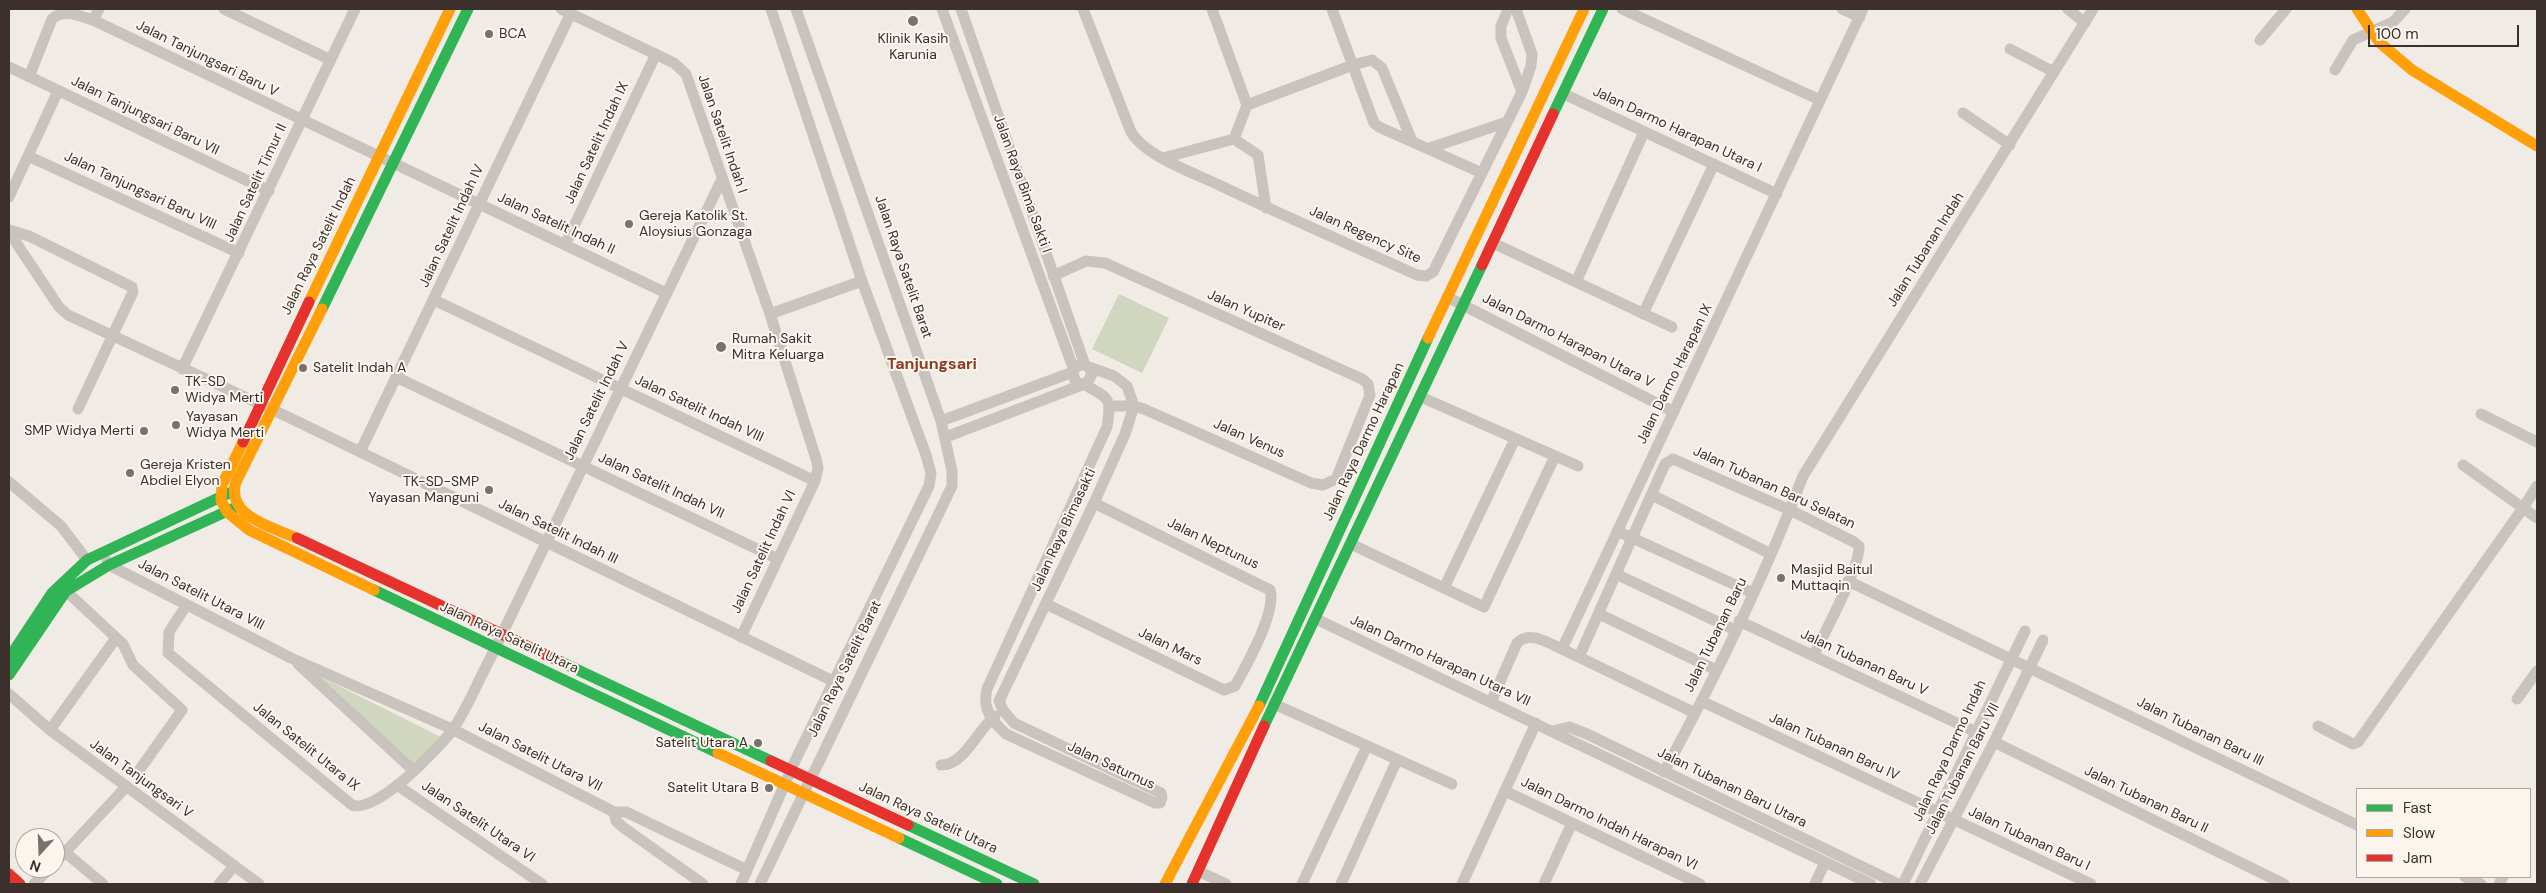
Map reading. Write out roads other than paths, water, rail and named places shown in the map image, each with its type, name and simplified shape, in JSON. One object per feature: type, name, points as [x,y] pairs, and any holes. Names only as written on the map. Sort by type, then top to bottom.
[{"type":"street","points":[[93,20],[99,9]]},
{"type":"street","points":[[224,9],[331,60]]},
{"type":"street","name":"Jalan Satelit Timur II","points":[[182,369],[355,9]]},
{"type":"street","name":"Jalan Raya Satelit Indah","points":[[220,497],[222,485],[260,404],[450,9]]},
{"type":"street","points":[[9,675],[66,591],[110,565],[238,506],[233,492],[270,409],[394,165],[468,9]]},
{"type":"street","name":"Jalan Raya Satelit Barat","points":[[771,9],[862,281],[931,473],[929,486],[790,770]]},
{"type":"street","name":"Jalan Raya Satelit Barat","points":[[796,9],[941,421],[952,471],[952,486],[809,779]]},
{"type":"street","name":"Jalan Raya Bima Sakti I","points":[[942,9],[1073,371]]},
{"type":"street","name":"Jalan Raya Bima Sakti I","points":[[961,9],[1087,366]]},
{"type":"street","name":"Jalan Regency Site","points":[[1083,9],[1134,138],[1163,158],[1266,208],[1417,275],[1426,276],[1432,272],[1482,173],[1522,92],[1531,66],[1532,54],[1516,9]]},
{"type":"street","points":[[1212,9],[1247,105],[1234,139]]},
{"type":"street","points":[[1332,9],[1374,123],[1379,127],[1430,148],[1482,173]]},
{"type":"street","points":[[1508,9],[1501,26],[1500,38],[1522,92]]},
{"type":"street","name":"Jalan Raya Darmo Harapan","points":[[1165,884],[1263,699],[1447,297],[1584,9]]},
{"type":"street","points":[[1192,884],[1274,704],[1604,9]]},
{"type":"street","points":[[1622,9],[1820,100]]},
{"type":"street","points":[[1842,9],[1861,13]]},
{"type":"street","points":[[2068,9],[2085,23]]},
{"type":"street","name":"Jalan Tubanan Indah","points":[[1790,510],[1803,476],[2093,9]]},
{"type":"street","points":[[2260,40],[2286,9]]},
{"type":"street","points":[[2357,9],[2379,42],[2412,70],[2537,146]]},
{"type":"street","points":[[2334,70],[2351,42],[2394,22],[2405,9]]},
{"type":"street","name":"Jalan Satelit Indah I","points":[[566,11],[674,63],[686,74],[721,181],[770,314],[818,468],[815,481]]},
{"type":"street","name":"Jalan Satelit Indah IV","points":[[360,452],[479,205],[566,11]]},
{"type":"street","name":"Jalan Tanjungsari Baru V","points":[[29,76],[52,19],[58,13],[67,13],[93,20],[378,157]]},
{"type":"street","name":"Jalan Darmo Harapan IX","points":[[1562,648],[1861,13]]},
{"type":"street","points":[[2010,49],[2054,72]]},
{"type":"street","name":"Jalan Satelit Indah IX","points":[[565,245],[656,54]]},
{"type":"street","points":[[427,55],[442,62]]},
{"type":"street","points":[[1247,105],[1353,65],[1372,60],[1378,63],[1412,140]]},
{"type":"street","name":"Jalan Tanjungsari Baru VII","points":[[9,67],[269,191]]},
{"type":"street","points":[[9,197],[58,91]]},
{"type":"street","name":"Jalan Darmo Harapan Utara I","points":[[1564,94],[1777,194]]},
{"type":"street","points":[[1963,113],[2010,145]]},
{"type":"street","points":[[1430,148],[1507,122]]},
{"type":"street","points":[[1576,282],[1644,132]]},
{"type":"street","points":[[1163,158],[1234,139],[1258,155],[1266,208]]},
{"type":"street","name":"Jalan Tanjungsari Baru VIII","points":[[28,156],[239,253]]},
{"type":"street","name":"Jalan Satelit Indah II","points":[[378,157],[666,293]]},
{"type":"street","points":[[1643,314],[1714,164]]},
{"type":"street","name":"Jalan Satelit Indah V","points":[[502,635],[582,465],[721,181]]},
{"type":"street","points":[[9,231],[29,236],[132,287],[133,292],[78,409]]},
{"type":"street","name":"Jalan Satelit Indah III","points":[[9,231],[63,312],[260,404],[833,681]]},
{"type":"street","points":[[1493,243],[1672,327]]},
{"type":"street","name":"Jalan Yupiter","points":[[1054,276],[1086,261],[1105,263],[1362,379],[1368,384],[1370,395],[1352,441]]},
{"type":"street","points":[[770,314],[862,281]]},
{"type":"street","name":"Jalan Darmo Harapan Utara V","points":[[1447,297],[1674,412]]},
{"type":"street","name":"Jalan Satelit Indah VIII","points":[[434,300],[815,481]]},
{"type":"street","points":[[941,421],[1073,371],[1078,365],[1087,366],[1114,376],[1127,386],[1134,406]]},
{"type":"street","points":[[946,437],[1082,384],[1091,377],[1087,366]]},
{"type":"street","points":[[1073,371],[1075,381],[1099,392],[1108,400],[1110,406]]},
{"type":"street","name":"Jalan Satelit Indah VII","points":[[396,377],[778,558]]},
{"type":"street","points":[[1421,397],[1578,466]]},
{"type":"street","name":"Jalan Venus","points":[[1110,406],[1134,406],[1318,485],[1331,483],[1336,479],[1352,441]]},
{"type":"street","name":"Jalan Raya Bimasakti","points":[[991,719],[985,706],[987,689],[1106,427],[1110,406]]},
{"type":"street","name":"Jalan Raya Bimasakti","points":[[1002,710],[999,698],[1094,503],[1125,434],[1134,406]]},
{"type":"street","points":[[2481,414],[2537,442]]},
{"type":"street","points":[[1444,588],[1515,438]]},
{"type":"street","points":[[1351,544],[1481,607],[1485,606],[1555,456]]},
{"type":"street","name":"Jalan Tubanan Baru Selatan","points":[[1652,495],[1669,460],[1677,460],[1790,510],[1854,542],[1859,546],[1858,554],[1848,581]]},
{"type":"street","points":[[2463,465],[2537,518]]},
{"type":"street","name":"Jalan Satelit Indah VI","points":[[741,637],[815,481]]},
{"type":"street","points":[[9,482],[61,526],[87,560]]},
{"type":"street","points":[[2318,726],[2353,744],[2358,742],[2537,486]]},
{"type":"street","points":[[9,658],[57,585],[87,560],[233,492]]},
{"type":"street","points":[[1579,657],[1618,575],[1652,495],[1771,554]]},
{"type":"street","points":[[220,497],[225,512]]},
{"type":"street","name":"Jalan Neptunus","points":[[1094,503],[1266,586],[1271,595],[1271,607],[1258,640]]},
{"type":"street","name":"Jalan Raya Satelit Utara","points":[[238,506],[247,514],[1034,884]]},
{"type":"street","name":"Jalan Tubanan Baru","points":[[1664,772],[1716,670],[1790,510]]},
{"type":"street","name":"Jalan Raya Satelit Utara","points":[[225,512],[237,524],[495,649],[997,884]]},
{"type":"street","points":[[1617,531],[1634,537],[1752,593]]},
{"type":"street","name":"Jalan Satelit Utara VIII","points":[[102,553],[110,565],[186,606],[291,658],[452,729]]},
{"type":"street","name":"Jalan Tubanan Baru V","points":[[1618,575],[1737,626],[1814,655],[1976,732]]},
{"type":"street","points":[[1814,655],[1848,581],[2029,666]]},
{"type":"street","points":[[66,591],[125,647],[133,666],[182,711],[138,772]]},
{"type":"street","name":"Jalan Mars","points":[[1046,604],[1224,690],[1235,686],[1258,640]]},
{"type":"street","name":"Jalan Satelit Utara IX","points":[[186,606],[169,632],[168,653],[352,805],[364,806],[397,785],[414,771],[452,729],[502,635]]},
{"type":"street","points":[[1599,614],[1716,670]]},
{"type":"street","name":"Jalan Darmo Harapan Utara VII","points":[[1316,619],[1871,884]]},
{"type":"street","name":"Jalan Raya Darmo Indah","points":[[1903,884],[2025,631]]},
{"type":"street","points":[[1491,702],[1517,643],[1522,638],[1532,636],[1562,648],[1695,713]]},
{"type":"street","points":[[50,730],[116,638]]},
{"type":"street","name":"Jalan Tubanan Baru VII","points":[[1920,884],[1994,742],[2043,640]]},
{"type":"street","name":"Jalan Satelit Utara VIII","points":[[291,658],[414,771]]},
{"type":"street","name":"Jalan Tubanan Baru III","points":[[2029,666],[2356,824]]},
{"type":"street","points":[[2516,699],[2537,671]]},
{"type":"street","name":"Jalan Tanjungsari V","points":[[9,694],[50,730],[259,884]]},
{"type":"street","name":"Jalan Tubanan Baru IV","points":[[1701,701],[1954,820]]},
{"type":"street","points":[[1274,704],[1452,784]]},
{"type":"street","points":[[941,765],[953,764],[959,760],[991,719],[1002,710]]},
{"type":"street","name":"Jalan Saturnus","points":[[991,719],[1006,734],[1155,803],[1160,803],[1161,793],[1014,722],[1002,710]]},
{"type":"street","points":[[1462,884],[1536,723]]},
{"type":"street","name":"Jalan Tubanan Baru Utara","points":[[1553,731],[1572,727],[1898,884]]},
{"type":"street","name":"Jalan Satelit Utara VII","points":[[452,729],[614,812],[626,812],[747,870]]},
{"type":"street","name":"Jalan Tubanan Baru II","points":[[1994,742],[2284,884]]},
{"type":"street","points":[[1302,884],[1367,746]]},
{"type":"street","points":[[1341,884],[1397,760]]},
{"type":"street","points":[[741,884],[790,770]]},
{"type":"street","points":[[764,883],[809,779]]},
{"type":"street","name":"Jalan Satelit Utara VI","points":[[397,785],[542,884]]},
{"type":"street","points":[[103,884],[66,853],[126,787]]},
{"type":"street","name":"Jalan Darmo Indah Harapan VI","points":[[1505,791],[1700,884]]},
{"type":"street","points":[[1733,818],[1738,807]]},
{"type":"street","name":"Jalan Satelit Utara VII","points":[[614,812],[616,821],[624,828],[704,884]]},
{"type":"street","name":"Jalan Tubanan Baru I","points":[[1954,820],[2091,884]]},
{"type":"street","points":[[1544,884],[1572,823]]},
{"type":"street","points":[[1814,884],[1825,862]]},
{"type":"street","points":[[219,884],[234,866]]},
{"type":"street","points":[[1198,871],[1226,884]]},
{"type":"street","points":[[9,874],[20,884]]},
{"type":"street","points":[[2468,878],[2481,884]]},
{"type":"place","name":"Klinik Kasih Karunia","points":[[913,21]]},
{"type":"place","name":"BCA","points":[[489,34]]},
{"type":"place","name":"Gereja Katolik St. Aloysius Gonzaga","points":[[629,224]]},
{"type":"place","name":"Rumah Sakit Mitra Keluarga","points":[[721,347]]},
{"type":"place","name":"Satelit Indah A","points":[[303,368]]},
{"type":"place","name":"TK-SD Widya Merti","points":[[175,390]]},
{"type":"place","name":"Yayasan Widya Merti","points":[[176,425]]},
{"type":"place","name":"SMP Widya Merti","points":[[144,431]]},
{"type":"place","name":"Gereja Kristen Abdiel Elyon","points":[[130,473]]},
{"type":"place","name":"TK-SD-SMP Yayasan Manguni","points":[[489,490]]},
{"type":"place","name":"Masjid Baitul Muttaqin","points":[[1781,578]]},
{"type":"place","name":"Satelit Utara A","points":[[758,743]]},
{"type":"place","name":"Satelit Utara B","points":[[769,788]]},
{"type":"district","name":"Tanjungsari","points":[[932,365]]}]
